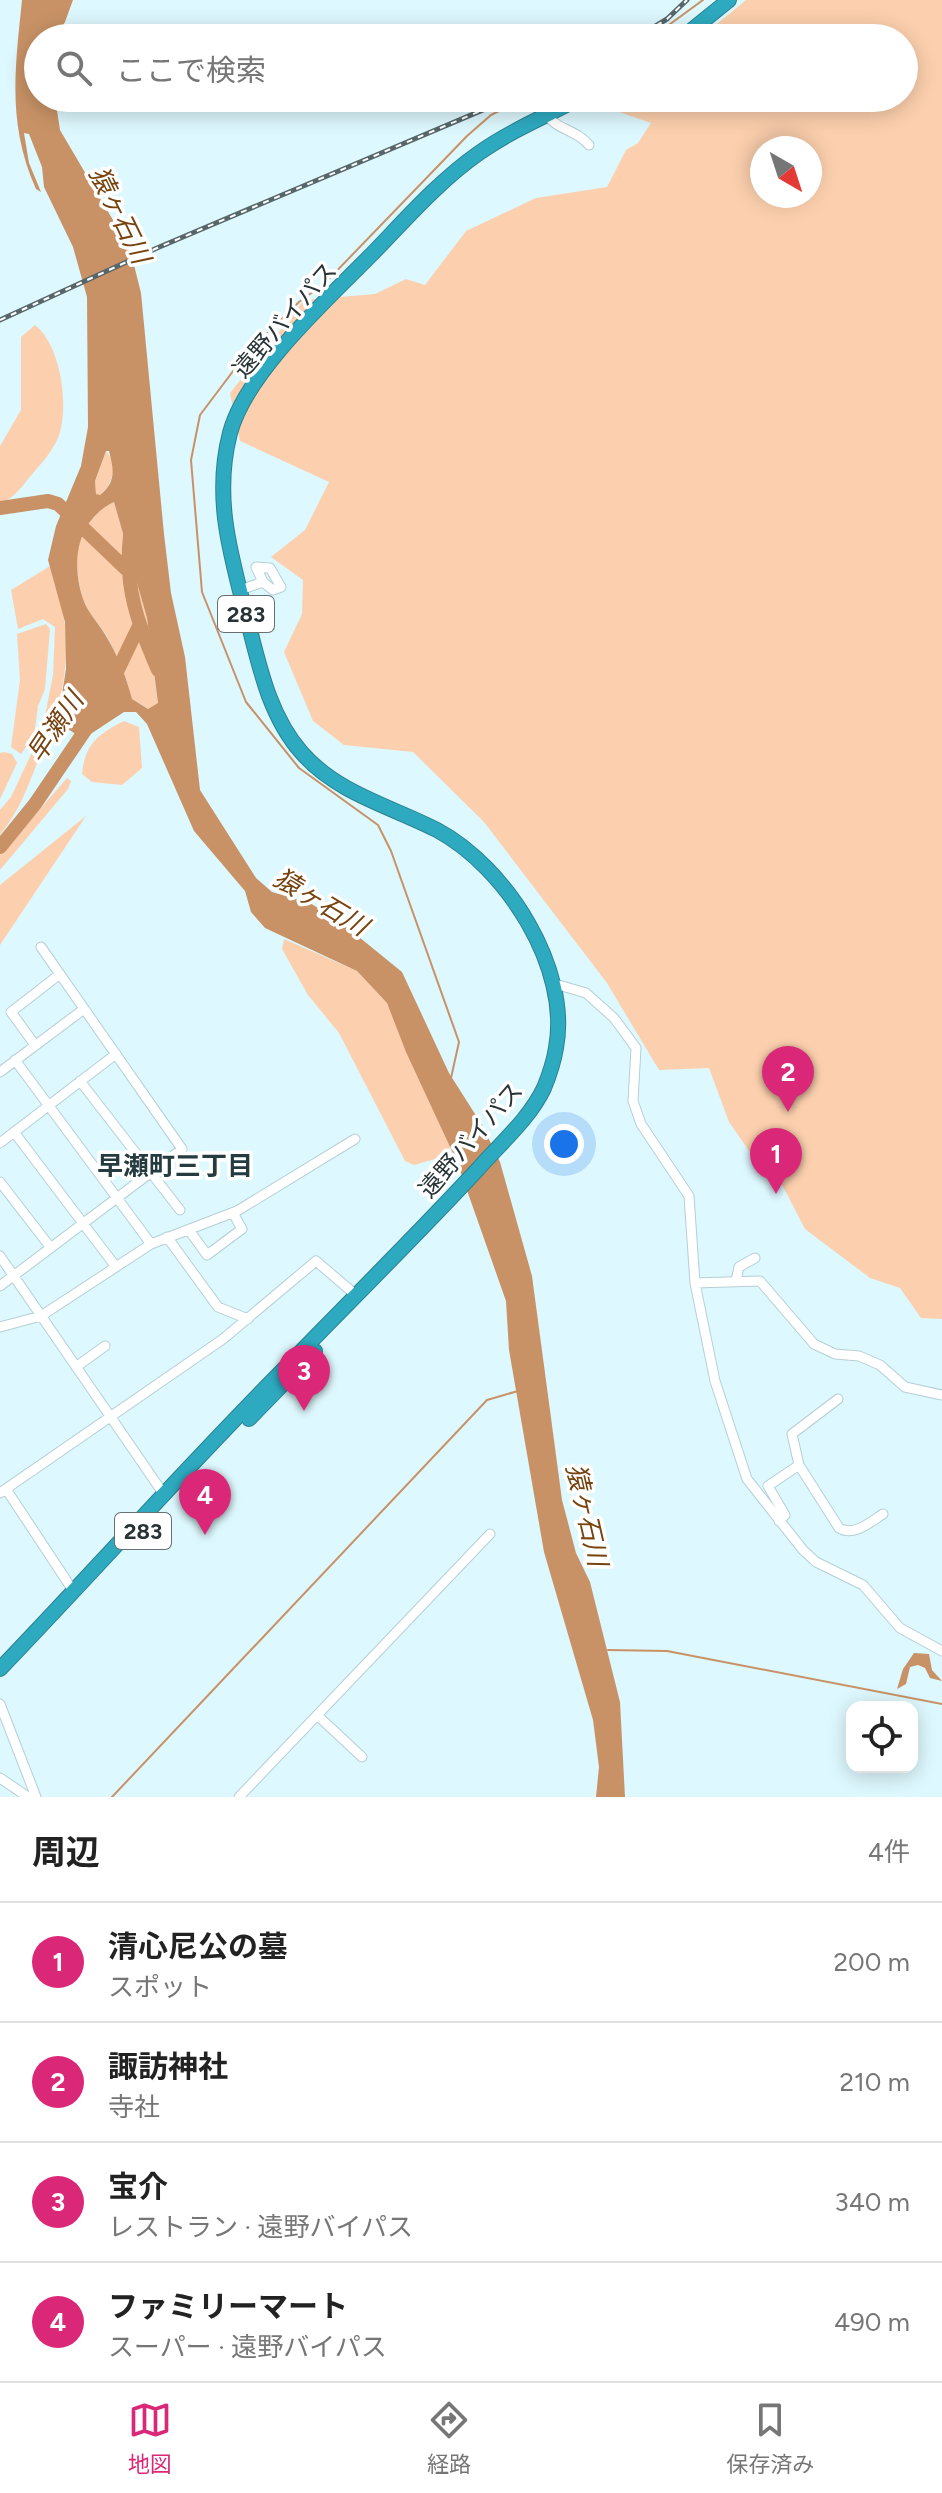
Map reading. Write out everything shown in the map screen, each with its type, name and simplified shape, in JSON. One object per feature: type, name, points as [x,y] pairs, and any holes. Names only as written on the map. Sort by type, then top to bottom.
[{"type":"highway","points":[[699,24],[729,0]]},
{"type":"highway","name":"遠野バイパス","points":[[0,1682],[305,1362],[506,1138],[544,1088],[557,1046],[555,984],[543,948],[520,911],[485,868],[458,843],[334,783],[292,742],[263,677],[224,531],[222,482],[231,429],[253,385],[309,319],[438,186],[481,151],[553,112]]},
{"type":"highway","name":"遠野バイパス","points":[[0,1669],[402,1251]]},
{"type":"street","points":[[547,115],[554,125],[580,134],[589,145]]},
{"type":"street","points":[[240,590],[263,582]]},
{"type":"street","points":[[0,1286],[182,1149],[41,947]]},
{"type":"street","points":[[35,1045],[11,1012],[60,974]]},
{"type":"street","points":[[555,984],[586,993],[614,1018],[636,1048],[633,1101],[641,1124],[689,1196],[695,1283],[715,1381],[747,1479],[816,1562],[863,1585],[900,1628],[942,1651]]},
{"type":"street","points":[[0,1072],[84,1009]]},
{"type":"street","points":[[0,1143],[116,1054]]},
{"type":"street","points":[[15,1060],[151,1244]]},
{"type":"street","points":[[80,1081],[180,1210]]},
{"type":"street","points":[[14,1132],[116,1267]]},
{"type":"street","points":[[0,1327],[41,1316],[151,1244],[233,1213],[355,1139]]},
{"type":"street","points":[[0,1182],[51,1248]]},
{"type":"street","points":[[189,1230],[207,1255],[242,1229],[233,1213]]},
{"type":"street","points":[[167,1237],[218,1307],[248,1319]]},
{"type":"street","points":[[0,1256],[165,1496]]},
{"type":"street","points":[[736,1281],[739,1267],[755,1258]]},
{"type":"street","points":[[74,1592],[3,1491],[248,1319],[316,1261],[357,1296]]},
{"type":"street","points":[[695,1283],[760,1281],[814,1344],[835,1354],[859,1356],[880,1365],[905,1387],[942,1395]]},
{"type":"street","points":[[76,1367],[105,1346]]},
{"type":"street","points":[[838,1399],[792,1434],[799,1465],[839,1528],[845,1532],[855,1531],[883,1514]]},
{"type":"street","points":[[779,1521],[785,1515],[768,1486],[799,1465]]},
{"type":"street","points":[[239,1797],[490,1534]]},
{"type":"street","points":[[0,1704],[36,1797]]},
{"type":"street","points":[[317,1715],[362,1757]]},
{"type":"street","points":[[0,1778],[28,1797]]},
{"type":"shaded area","points":[[22,0],[73,0],[64,24],[24,24],[24,112],[57,112],[60,130],[130,249],[141,293],[171,593],[185,657],[200,790],[256,878],[272,892],[310,903],[343,924],[402,972],[449,1073],[482,1125],[500,1162],[532,1276],[562,1500],[576,1553],[590,1582],[620,1702],[625,1797],[596,1797],[599,1767],[593,1720],[544,1552],[509,1350],[506,1301],[457,1162],[387,1003],[357,971],[265,928],[251,912],[245,891],[194,831],[147,724],[136,712],[124,712],[83,739],[65,727],[59,713],[66,669],[65,622],[48,560],[56,526],[81,466],[88,427],[87,297],[73,247],[44,187],[42,167],[29,134],[24,133],[29,163],[41,192],[36,189],[27,165],[17,119],[16,73]],"holes":[[[106,451],[109,451],[112,464],[109,485],[100,495],[96,494],[95,481]],[[114,502],[147,618],[158,703],[148,709],[132,699],[114,651],[85,604],[80,589],[77,560],[84,533],[101,510]]]},
{"type":"shaded area","points":[[746,0],[942,0],[942,1319],[921,1318],[900,1288],[870,1278],[805,1229],[776,1173],[752,1155],[729,1122],[709,1068],[659,1070],[607,983],[484,822],[413,752],[344,745],[313,721],[284,652],[302,614],[303,580],[271,557],[305,530],[329,482],[240,441],[230,393],[304,300],[375,294],[406,279],[425,285],[466,231],[536,198],[607,187],[626,150],[638,143],[651,123],[619,112],[918,112],[918,24],[717,24]]},
{"type":"shaded area","points":[[35,325],[44,334],[57,362],[63,394],[62,425],[55,444],[44,460],[16,493],[0,503],[0,446],[21,410],[21,337]]},
{"type":"shaded area","points":[[106,451],[113,473],[109,485],[100,495],[96,495],[95,481]]},
{"type":"shaded area","points":[[114,502],[147,618],[158,704],[148,709],[132,699],[114,651],[85,604],[80,589],[77,559],[83,533],[101,510]]},
{"type":"shaded area","points":[[50,566],[65,626],[64,679],[52,725],[27,788],[0,835],[0,810],[11,797],[42,731],[53,675],[55,627],[43,619],[18,629],[11,590]]},
{"type":"shaded area","points":[[46,624],[50,629],[45,689],[38,706],[34,736],[21,754],[11,747],[20,680],[17,634]]},
{"type":"shaded area","points":[[124,721],[139,727],[142,768],[122,785],[92,782],[82,774],[90,747],[100,736]]},
{"type":"shaded area","points":[[0,753],[12,754],[17,763],[0,799]]},
{"type":"shaded area","points":[[67,778],[71,781],[68,789],[0,870],[0,855]]},
{"type":"shaded area","points":[[86,816],[0,945],[0,885]]},
{"type":"shaded area","points":[[284,939],[357,971],[387,1003],[450,1147],[442,1157],[414,1165],[405,1161],[339,1033],[308,995],[282,949]]},
{"type":"shaded area","points":[[914,1653],[929,1654],[932,1670],[942,1681],[930,1678],[925,1668],[918,1665],[910,1667],[906,1684],[897,1689],[903,1669]]},
{"type":"waterway","points":[[670,24],[703,0]]},
{"type":"waterway","points":[[451,1078],[459,1042],[391,851],[378,825],[299,768],[246,702],[202,592],[191,460],[200,415],[246,354],[299,302],[325,283],[467,136],[497,112]]},
{"type":"waterway","points":[[0,508],[48,501],[58,504],[126,569]]},
{"type":"waterway","name":"猿ヶ石川","points":[[130,536],[129,572],[134,605],[158,670]]},
{"type":"waterway","name":"早瀬川","points":[[113,680],[139,626]]},
{"type":"waterway","name":"早瀬川","points":[[0,847],[35,804],[90,723]]},
{"type":"waterway","points":[[112,1797],[487,1400],[518,1391]]},
{"type":"waterway","points":[[608,1650],[667,1651],[942,1704]]},
{"type":"railway","points":[[659,24],[687,0]]},
{"type":"railway","points":[[0,320],[157,248],[478,112]]},
{"type":"place","name":"諏訪神社","points":[[788,1112]]},
{"type":"place","name":"清心尼公の墓","points":[[776,1194]]},
{"type":"place","name":"宝介","points":[[304,1411]]},
{"type":"place","name":"ファミリーマート","points":[[205,1535]]},
{"type":"district","name":"早瀬町三丁目","points":[[175,1166]]}]
